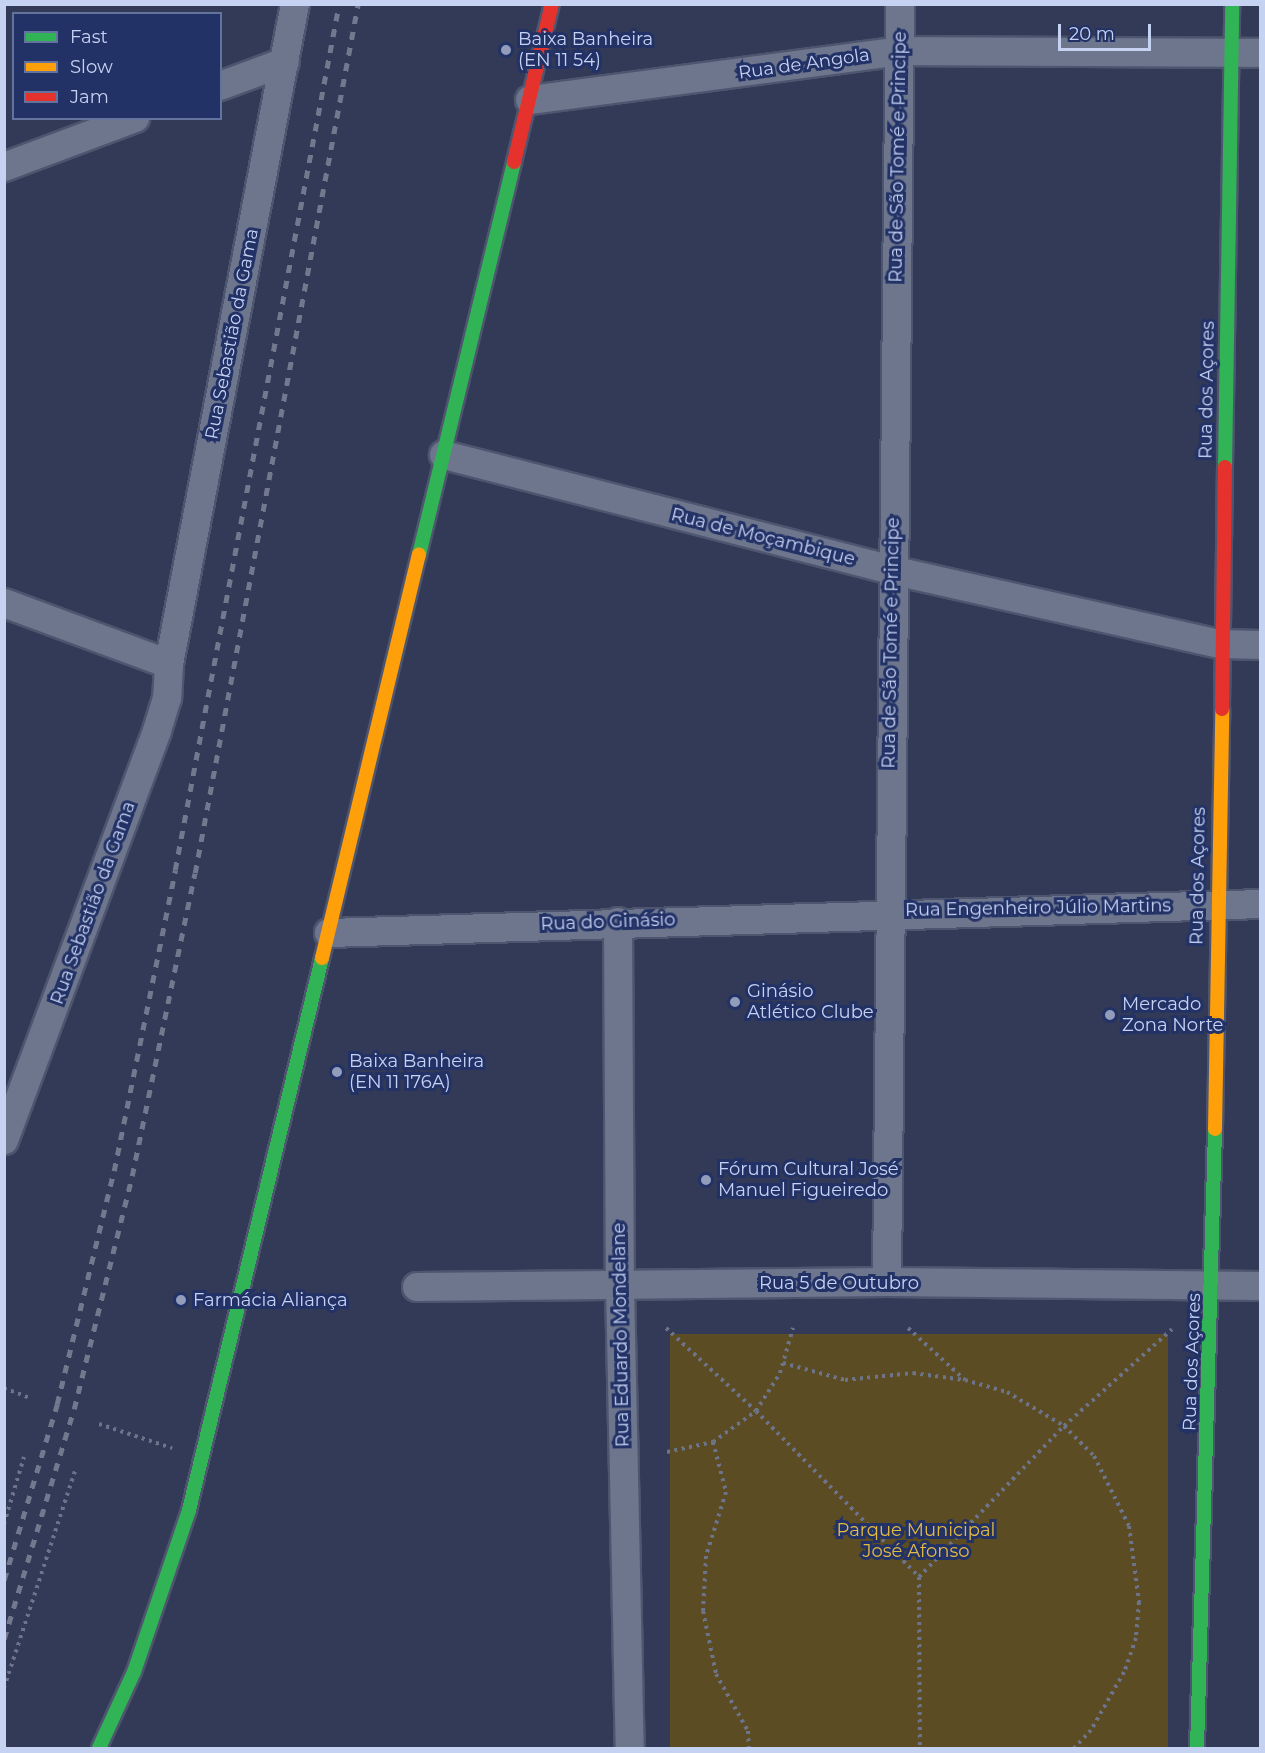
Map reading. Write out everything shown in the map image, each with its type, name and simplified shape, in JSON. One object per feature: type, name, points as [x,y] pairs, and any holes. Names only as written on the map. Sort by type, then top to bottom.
[{"type":"main road","points":[[99,1749],[134,1672],[170,1574],[202,1456],[552,4]]},
{"type":"main road","name":"Rua dos Açores","points":[[1197,1749],[1213,1285],[1216,904],[1232,4]]},
{"type":"street","name":"Rua Sebastião da Gama","points":[[4,1140],[167,699],[169,664],[295,4]]},
{"type":"street","name":"Rua de São Tomé e Principe","points":[[887,1282],[891,570],[900,4]]},
{"type":"street","name":"Rua de Angola","points":[[530,100],[900,51],[1260,53]]},
{"type":"street","points":[[222,85],[285,62]]},
{"type":"street","points":[[4,167],[130,120]]},
{"type":"street","name":"Rua de Moçambique","points":[[444,455],[891,570],[1220,644],[1260,645]]},
{"type":"street","points":[[4,603],[169,664]]},
{"type":"street","name":"Rua Engenheiro Júlio Martins","points":[[888,912],[1260,904]]},
{"type":"street","name":"Rua do Ginásio","points":[[329,933],[888,912]]},
{"type":"street","name":"Rua Eduardo Mondelane","points":[[618,922],[620,1285],[630,1749]]},
{"type":"street","name":"Rua 5 de Outubro","points":[[417,1287],[887,1282],[1260,1286]]},
{"type":"path","points":[[666,1328],[756,1411],[919,1577],[920,1749]]},
{"type":"path","points":[[667,1452],[713,1442],[756,1411],[770,1393],[783,1363],[793,1328]]},
{"type":"path","points":[[908,1329],[965,1380]]},
{"type":"path","points":[[919,1577],[1064,1426],[1172,1329]]},
{"type":"path","points":[[783,1363],[845,1380],[913,1373],[965,1380],[1007,1392],[1064,1426],[1094,1456],[1120,1502],[1137,1565],[1139,1602],[1136,1638],[1124,1672],[1097,1720],[1074,1749]]},
{"type":"path","points":[[4,1388],[28,1397]]},
{"type":"path","points":[[99,1424],[202,1456]]},
{"type":"path","points":[[713,1442],[726,1492],[706,1556],[703,1611],[716,1674],[748,1731],[748,1749]]},
{"type":"path","points":[[4,1524],[24,1456]]},
{"type":"path","points":[[4,1688],[75,1471]]},
{"type":"green space","name":"Parque Municipal José Afonso","points":[[670,1334],[1168,1334],[1168,1748],[670,1748]]},
{"type":"railway","points":[[4,1580],[57,1404],[114,1171],[175,870],[339,4]]},
{"type":"railway","points":[[4,1639],[74,1409],[132,1176],[195,873],[358,4]]},
{"type":"traffic: fast","points":[[1225,467],[1232,4]]},
{"type":"traffic: fast","points":[[419,555],[514,162]]},
{"type":"traffic: fast","points":[[99,1748],[134,1672],[189,1510],[322,958]]},
{"type":"traffic: fast","points":[[1197,1748],[1215,1129]]},
{"type":"traffic: slow","points":[[322,958],[419,555]]},
{"type":"traffic: slow","points":[[1215,1129],[1222,709]]},
{"type":"traffic: jam","points":[[514,162],[552,4]]},
{"type":"traffic: jam","points":[[1222,709],[1225,467]]},
{"type":"place","name":"Baixa Banheira (EN 11 54)","points":[[506,50]]},
{"type":"place","name":"Ginásio Atlético Clube","points":[[735,1002]]},
{"type":"place","name":"Mercado Zona Norte","points":[[1110,1015]]},
{"type":"place","name":"Baixa Banheira (EN 11 176A)","points":[[337,1072]]},
{"type":"place","name":"Fórum Cultural José Manuel Figueiredo","points":[[706,1180]]},
{"type":"place","name":"Farmácia Aliança","points":[[181,1300]]}]
